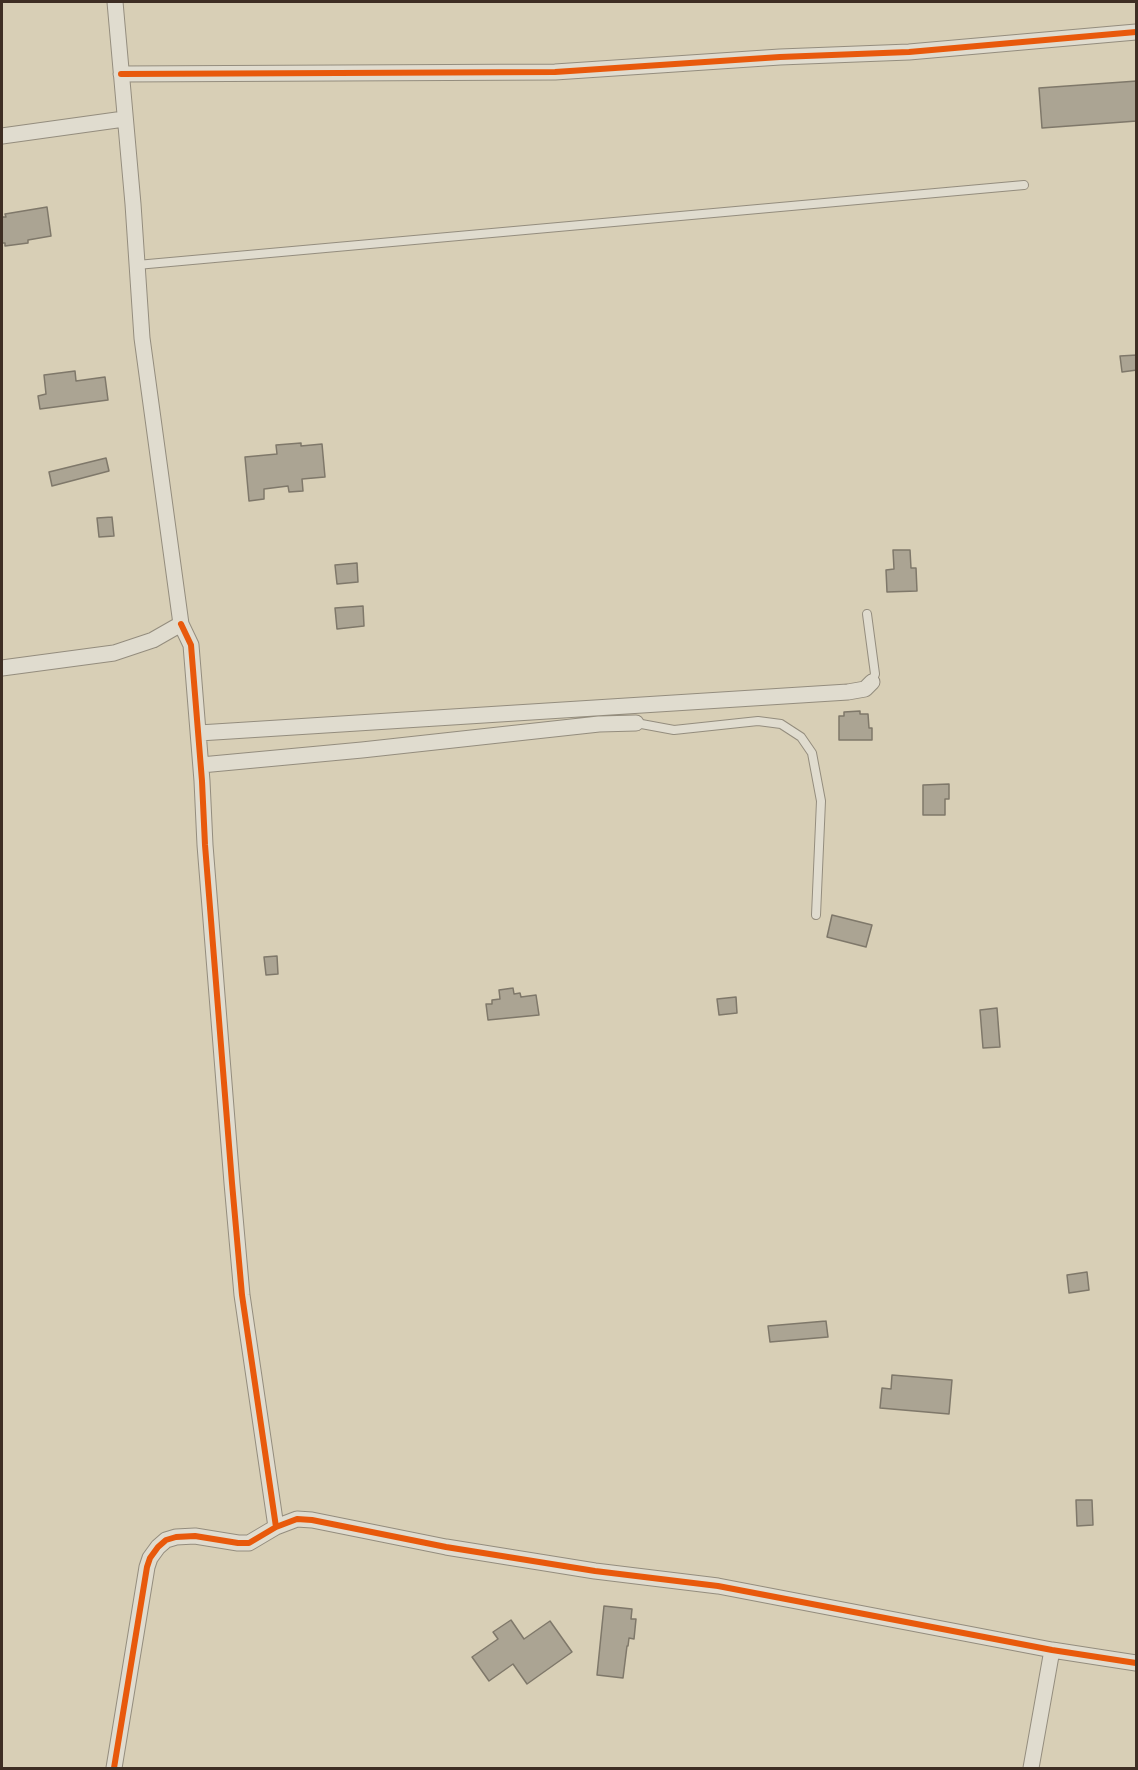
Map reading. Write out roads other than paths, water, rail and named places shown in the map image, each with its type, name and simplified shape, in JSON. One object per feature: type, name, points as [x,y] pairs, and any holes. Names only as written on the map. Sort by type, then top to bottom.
[{"type":"street","points":[[115,2],[142,338],[181,624],[191,645],[242,1295],[276,1527]]},
{"type":"street","points":[[121,74],[555,72],[780,57],[909,52],[1137,32]]},
{"type":"street","points":[[2,136],[124,119]]},
{"type":"street","points":[[2,668],[114,653],[153,640],[181,624]]},
{"type":"street","points":[[199,733],[848,692],[865,688],[872,682]]},
{"type":"street","points":[[201,765],[599,724],[636,723]]},
{"type":"street","points":[[114,1768],[150,1558],[166,1540],[176,1537],[195,1536],[249,1543],[276,1527],[297,1519],[446,1547],[718,1586],[1137,1664]]},
{"type":"street","points":[[1031,1768],[1052,1650]]},
{"type":"lane","points":[[137,265],[1024,185]]},
{"type":"lane","points":[[867,614],[875,674],[872,682]]},
{"type":"lane","points":[[636,723],[674,730],[758,721],[781,724],[801,737],[813,753],[821,801],[816,915]]}]
